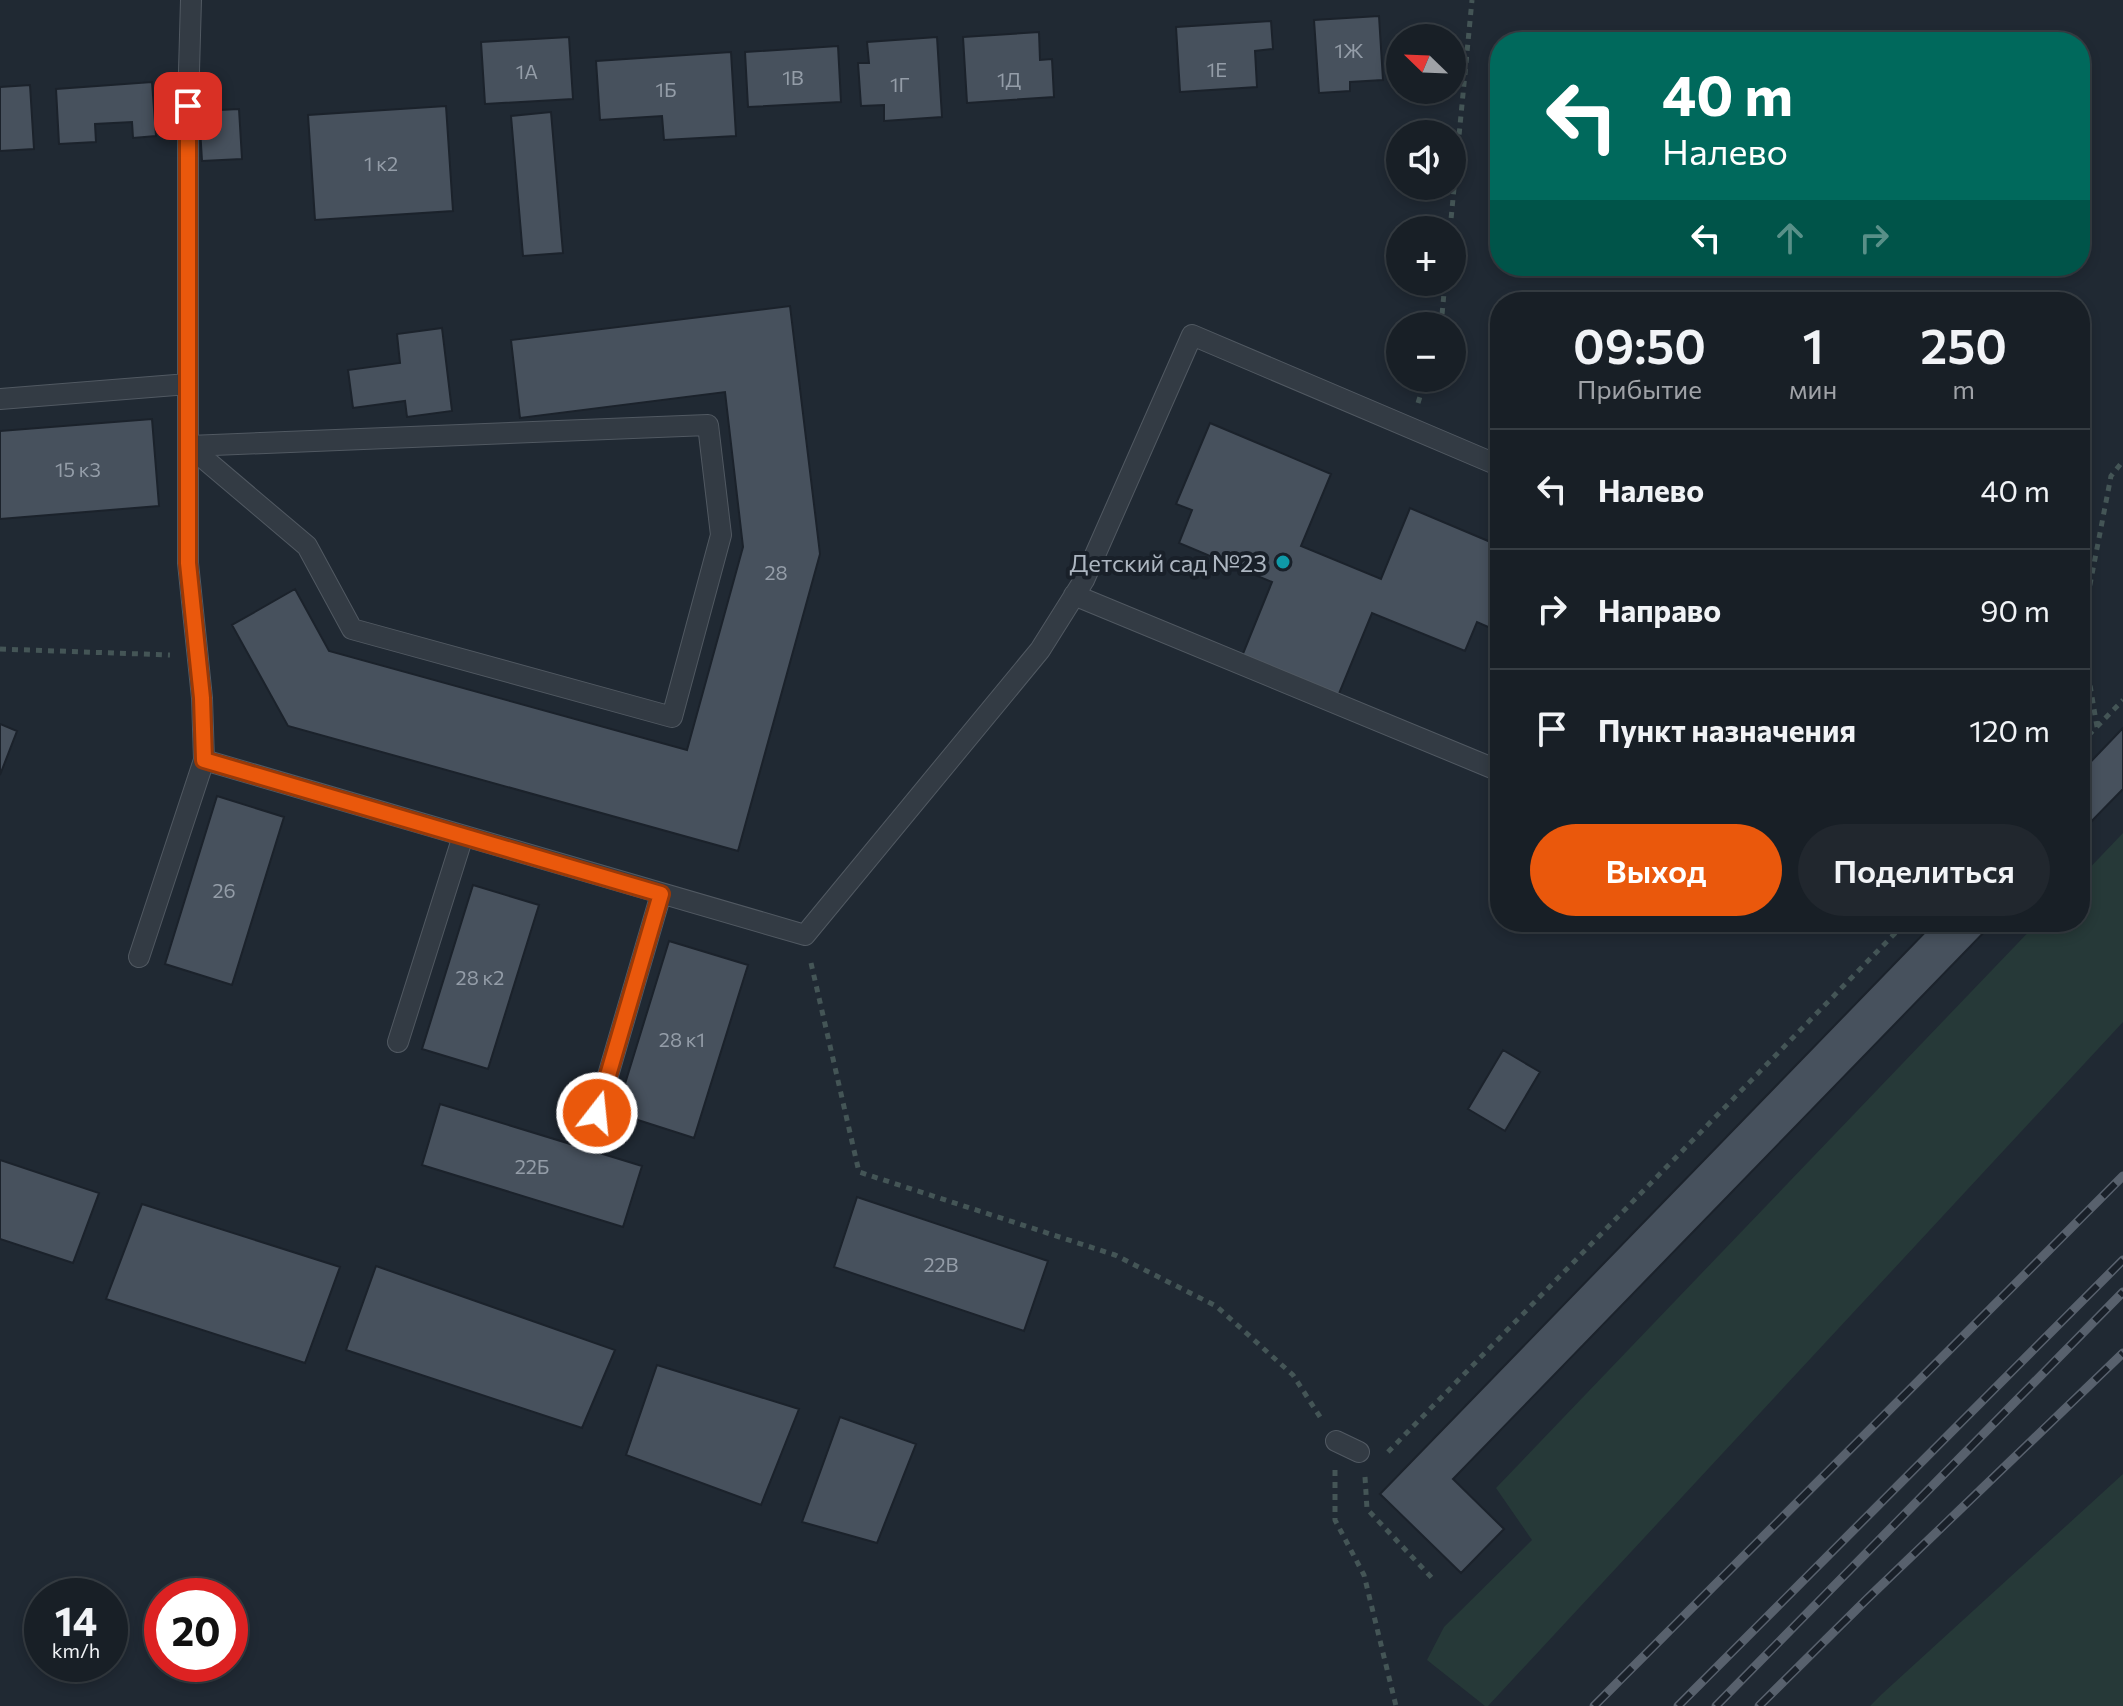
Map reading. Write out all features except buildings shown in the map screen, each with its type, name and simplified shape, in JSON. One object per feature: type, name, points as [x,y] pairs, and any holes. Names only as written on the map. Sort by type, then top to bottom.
[{"type":"lane","points":[[139,957],[204,760],[199,656],[188,563],[188,106],[191,0]]},
{"type":"lane","points":[[204,760],[805,935],[1040,650],[1084,580],[1192,335],[1490,462]]},
{"type":"lane","points":[[0,399],[188,384]]},
{"type":"lane","points":[[708,425],[721,535],[672,717],[352,629],[307,546],[189,446],[708,425]]},
{"type":"lane","points":[[1074,595],[1490,767]]},
{"type":"lane","points":[[398,1042],[463,836]]},
{"type":"lane","points":[[597,1113],[661,894]]},
{"type":"lane","points":[[1336,1441],[1367,1459]]},
{"type":"path","points":[[1451,216],[1472,0]]},
{"type":"path","points":[[2090,584],[2111,476],[2123,461]]},
{"type":"path","points":[[0,649],[199,656]]},
{"type":"path","points":[[2090,685],[2097,727]]},
{"type":"path","points":[[2090,734],[2123,700]]},
{"type":"path","points":[[1386,1455],[1896,932]]},
{"type":"path","points":[[805,935],[859,1172],[1115,1255],[1216,1306],[1293,1375],[1336,1441],[1335,1520],[1364,1575],[1396,1706]]},
{"type":"path","points":[[1367,1459],[1367,1509],[1432,1578]]},
{"type":"green space","points":[[2123,833],[2123,1022],[1485,1706],[1427,1660],[1444,1627],[1532,1540],[1496,1488],[2028,932],[2090,932],[2090,868]]},
{"type":"green space","points":[[2123,1474],[2123,1706],[1870,1706],[1882,1694]]},
{"type":"railway","points":[[1594,1706],[2123,1176]]},
{"type":"railway","points":[[1678,1706],[2123,1260]]},
{"type":"railway","points":[[1716,1706],[2123,1292]]},
{"type":"railway","points":[[1759,1706],[2123,1353]]},
{"type":"place","name":"Детский сад №23","points":[[1283,562]]},
{"type":"route","points":[[188,106],[188,563],[202,698],[204,760],[661,894],[597,1113]]}]
